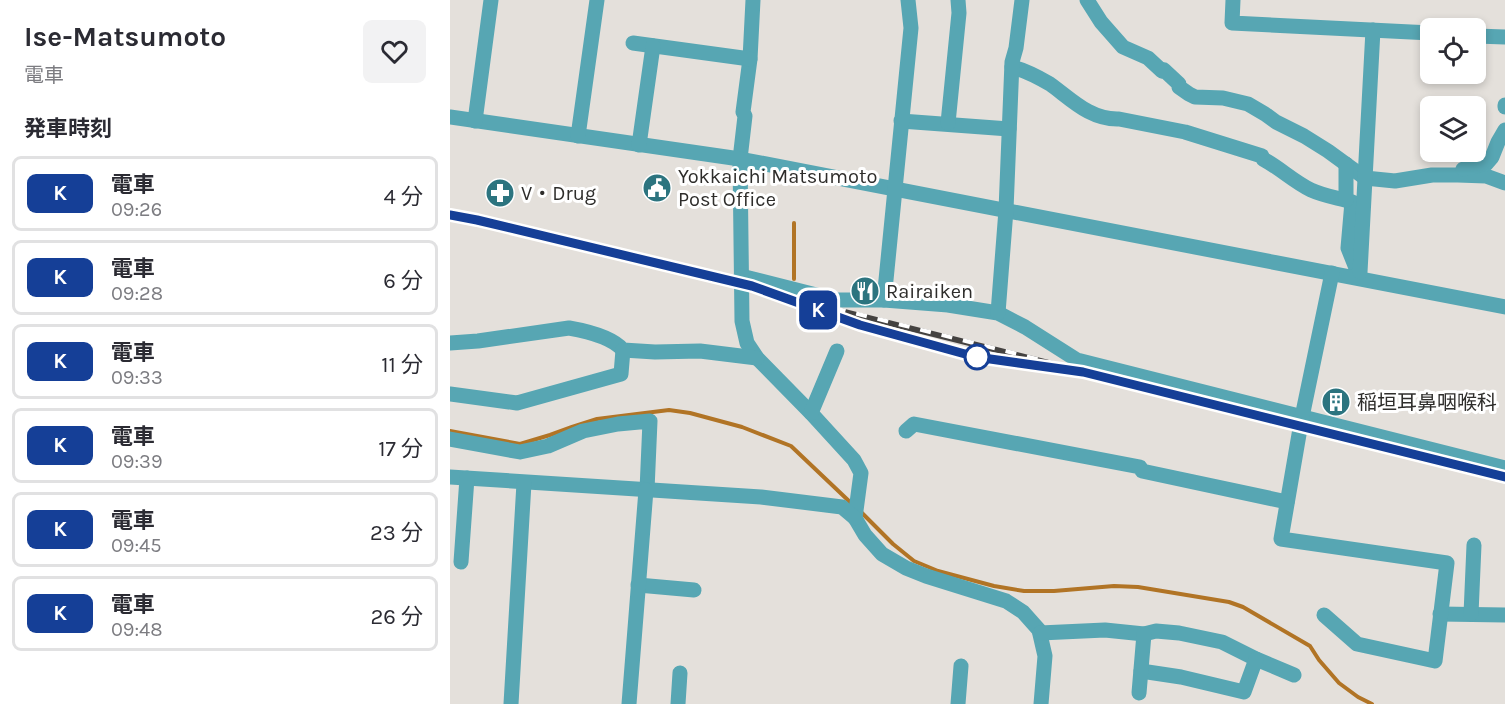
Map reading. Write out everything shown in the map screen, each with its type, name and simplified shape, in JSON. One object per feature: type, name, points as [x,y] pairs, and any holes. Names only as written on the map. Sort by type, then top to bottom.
[{"type":"street","points":[[475,121],[491,0]]},
{"type":"street","points":[[578,136],[597,0]]},
{"type":"street","points":[[753,0],[750,59],[740,159],[742,321],[747,343],[757,358],[854,460],[861,473],[856,510],[866,535],[882,554],[906,568],[927,576],[1006,601],[1023,612],[1039,630],[1045,656],[1041,704]]},
{"type":"street","points":[[884,300],[911,28],[908,0]]},
{"type":"street","points":[[948,123],[958,0]]},
{"type":"street","points":[[998,313],[1006,210],[1012,67],[1022,0]]},
{"type":"street","points":[[1087,0],[1101,22],[1123,47],[1148,58],[1189,94],[1195,97],[1248,104],[1304,136],[1365,176],[1395,181],[1432,175],[1486,176],[1505,183]]},
{"type":"street","points":[[1233,0],[1232,22],[1420,32]]},
{"type":"street","points":[[1360,278],[1373,30]]},
{"type":"street","points":[[1486,36],[1505,37]]},
{"type":"street","points":[[633,43],[750,59]]},
{"type":"street","points":[[639,145],[652,46]]},
{"type":"street","points":[[1012,67],[1021,69],[1049,84],[1081,109],[1113,120],[1119,119],[1185,132],[1262,156],[1263,159],[1312,191],[1352,202],[1348,248],[1360,278]]},
{"type":"street","points":[[450,117],[740,159],[1505,307]]},
{"type":"street","points":[[901,121],[1009,129]]},
{"type":"street","points":[[1365,176],[1426,169],[1473,168],[1486,164],[1492,157],[1505,130]]},
{"type":"street","points":[[1346,164],[1346,200]]},
{"type":"street","points":[[1324,615],[1357,644],[1435,661],[1447,563],[1281,539],[1302,417],[1332,273]]},
{"type":"street","points":[[741,276],[836,300],[884,300],[948,305],[998,313],[1077,360],[1505,468]]},
{"type":"street","points":[[450,343],[569,328],[594,334],[619,345],[623,350],[621,374],[517,403],[450,394]]},
{"type":"street","points":[[623,350],[700,351],[757,358]]},
{"type":"street","points":[[811,413],[837,351]]},
{"type":"street","points":[[450,439],[520,452],[548,446],[583,432],[618,424],[650,421],[629,704]]},
{"type":"street","points":[[906,430],[914,424],[1036,446],[1140,467],[1142,471],[1287,502]]},
{"type":"street","points":[[450,477],[761,497],[856,510]]},
{"type":"street","points":[[461,562],[467,478]]},
{"type":"street","points":[[511,704],[524,483]]},
{"type":"street","points":[[1470,614],[1474,545]]},
{"type":"street","points":[[638,585],[694,590]]},
{"type":"street","points":[[1440,614],[1505,615]]},
{"type":"street","points":[[1040,633],[1105,630],[1144,634],[1156,631],[1179,633],[1222,642],[1294,675]]},
{"type":"street","points":[[1139,693],[1144,634]]},
{"type":"street","points":[[1141,671],[1181,676],[1244,692],[1256,659]]},
{"type":"street","points":[[958,704],[961,666]]},
{"type":"street","points":[[678,704],[680,673]]},
{"type":"waterway","points":[[794,223],[794,279]]},
{"type":"waterway","points":[[450,431],[520,444],[597,419],[669,410],[690,413],[742,427],[791,446],[851,503]]},
{"type":"waterway","points":[[859,510],[893,544],[914,561],[938,571],[994,586],[1024,591],[1114,586],[1138,587],[1229,602],[1243,607],[1310,646],[1339,683],[1372,704]]},
{"type":"railway","points":[[450,215],[734,283],[1505,477]]},
{"type":"railway","points":[[849,321],[976,357],[1024,363]]},
{"type":"train","name":"K","points":[[450,215],[752,286],[860,325],[976,357],[1083,372],[1505,477]]},
{"type":"place","name":"Yokkaichi Matsumoto Post Office","points":[[657,188]]},
{"type":"place","name":"V・Drug","points":[[500,193]]},
{"type":"place","name":"Rairaiken","points":[[865,291]]},
{"type":"place","name":"稲垣耳鼻咽喉科","points":[[1336,402]]}]
